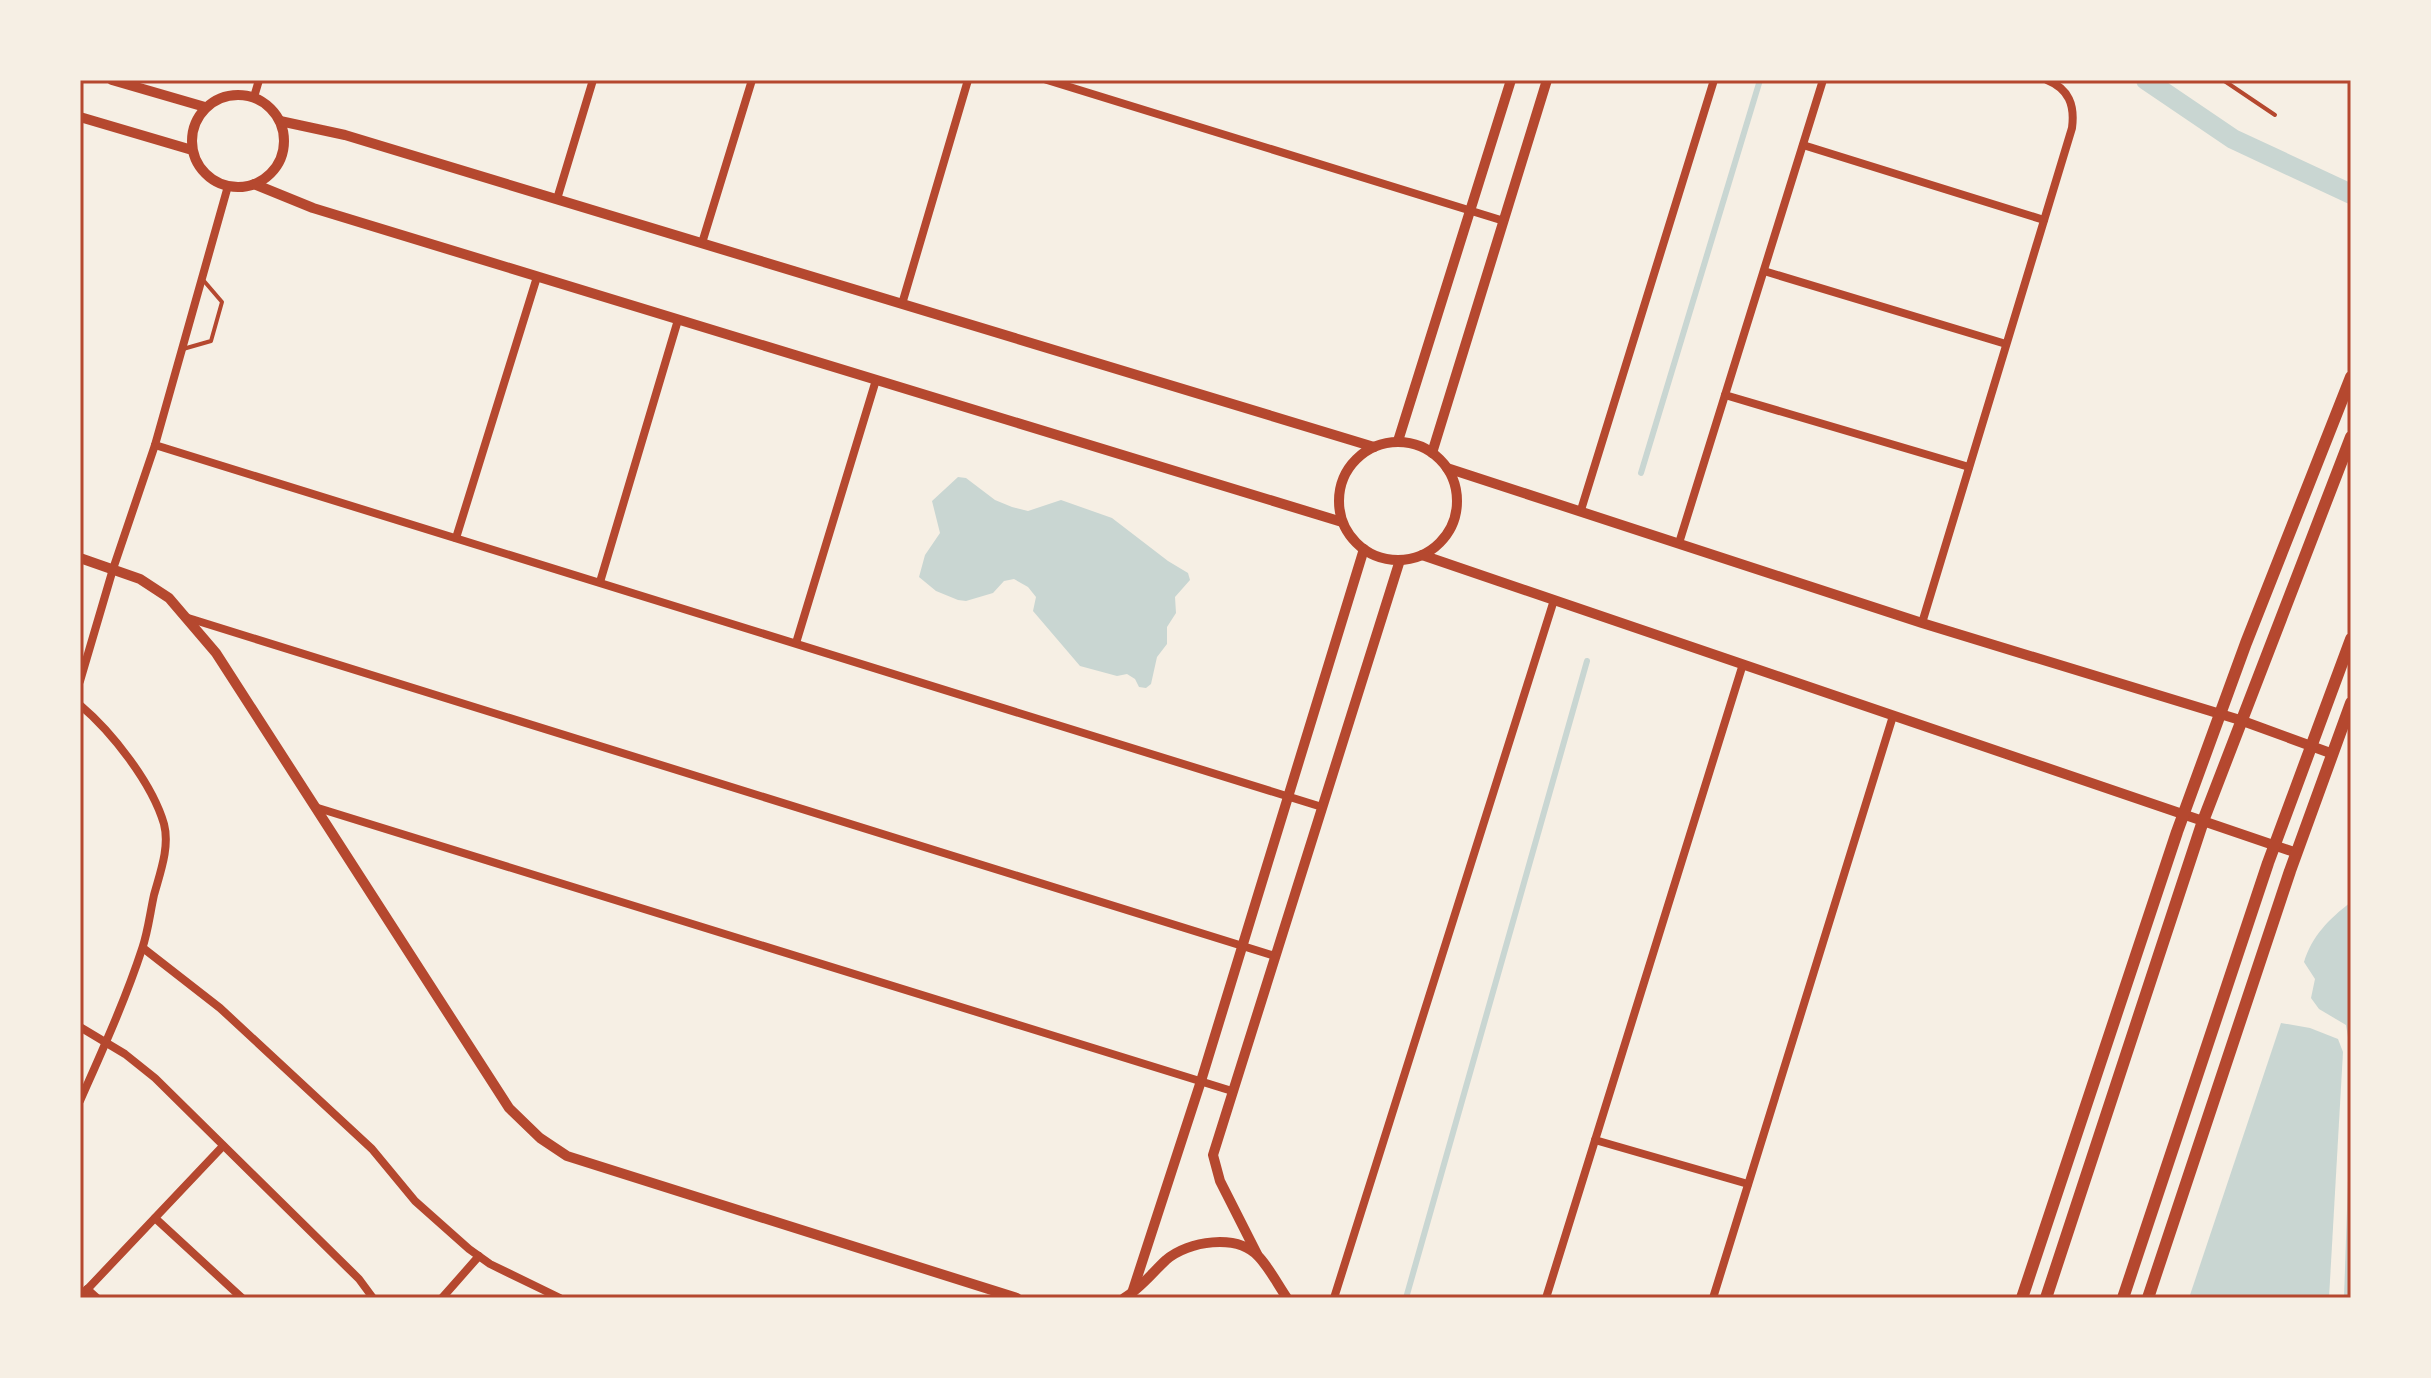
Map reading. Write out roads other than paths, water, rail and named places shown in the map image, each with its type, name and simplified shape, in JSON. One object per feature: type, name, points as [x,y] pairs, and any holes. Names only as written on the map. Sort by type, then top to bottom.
[{"type":"main road","points":[[2022,1298],[2220,714],[2351,377]]},
{"type":"main road","points":[[2046,1298],[2203,821],[2351,437]]},
{"type":"main road","points":[[2123,1298],[2275,845],[2351,639]]},
{"type":"main road","points":[[2148,1298],[2297,853],[2351,703]]},
{"type":"street","points":[[112,80],[205,107]]},
{"type":"street","points":[[254,97],[259,80]]},
{"type":"street","points":[[557,199],[593,80]]},
{"type":"street","points":[[702,243],[752,80]]},
{"type":"street","points":[[902,304],[968,80]]},
{"type":"street","points":[[1047,80],[1504,221]]},
{"type":"street","points":[[1398,441],[1511,80]]},
{"type":"street","points":[[1432,453],[1547,80]]},
{"type":"street","points":[[1581,510],[1714,80]]},
{"type":"street","points":[[1679,543],[1823,80]]},
{"type":"street","points":[[1922,623],[2072,128],[2074,110],[2068,96],[2047,80]]},
{"type":"street","points":[[231,94],[254,97],[272,109],[280,121],[284,151],[278,165],[268,176],[239,188],[228,186],[208,177],[198,165],[192,150],[191,133],[205,107],[217,99],[231,94]]},
{"type":"street","points":[[80,117],[192,150]]},
{"type":"street","points":[[280,121],[345,135],[1374,447]]},
{"type":"street","points":[[1803,145],[2044,220]]},
{"type":"street","points":[[254,184],[313,208],[1342,522]]},
{"type":"street","points":[[80,681],[113,569],[155,445],[228,186]]},
{"type":"street","points":[[1764,271],[2006,344]]},
{"type":"street","points":[[456,538],[537,277]]},
{"type":"street","points":[[600,582],[678,320]]},
{"type":"street","points":[[796,643],[876,380]]},
{"type":"street","points":[[1725,395],[1969,467]]},
{"type":"street","points":[[1398,441],[1422,446],[1432,453],[1447,468],[1457,493],[1457,512],[1450,530],[1438,545],[1422,555],[1400,560],[1385,559],[1352,539],[1342,522],[1338,504],[1341,484],[1350,465],[1364,451],[1398,441]]},
{"type":"street","points":[[155,445],[1322,807]]},
{"type":"street","points":[[1447,468],[1922,623],[2240,720],[2333,754]]},
{"type":"street","points":[[1128,1296],[1201,1081],[1364,549]]},
{"type":"street","points":[[1422,555],[2297,853]]},
{"type":"street","points":[[80,558],[140,579],[169,598],[216,653],[509,1108],[540,1138],[567,1156],[1017,1298]]},
{"type":"street","points":[[1287,1298],[1257,1254],[1215,1168],[1213,1155],[1400,560]]},
{"type":"street","points":[[1334,1298],[1554,600]]},
{"type":"street","points":[[185,617],[1275,956]]},
{"type":"street","points":[[1546,1298],[1743,664]]},
{"type":"street","points":[[80,705],[98,720],[122,751],[143,782],[164,825],[163,864],[143,948],[107,1043],[80,1101]]},
{"type":"street","points":[[1713,1298],[1893,716]]},
{"type":"street","points":[[318,808],[1232,1091]]},
{"type":"street","points":[[143,948],[220,1008],[372,1149],[415,1201],[479,1256],[560,1298]]},
{"type":"street","points":[[80,1027],[155,1078],[359,1279],[373,1298]]},
{"type":"street","points":[[1595,1140],[1748,1184]]},
{"type":"street","points":[[80,1297],[223,1146]]},
{"type":"street","points":[[155,1218],[242,1298]]},
{"type":"street","points":[[1128,1296],[1168,1258],[1185,1248],[1202,1244],[1237,1244],[1257,1254]]},
{"type":"street","points":[[442,1298],[479,1256]]},
{"type":"street","points":[[87,1289],[97,1298]]},
{"type":"lane","points":[[2223,80],[2275,115]]},
{"type":"lane","points":[[183,349],[211,341],[222,302],[203,281]]},
{"type":"waterway","points":[[1641,473],[1760,80]]},
{"type":"waterway","points":[[2146,80],[2233,139],[2351,194]]},
{"type":"waterway","points":[[1406,1298],[1587,661]]}]
